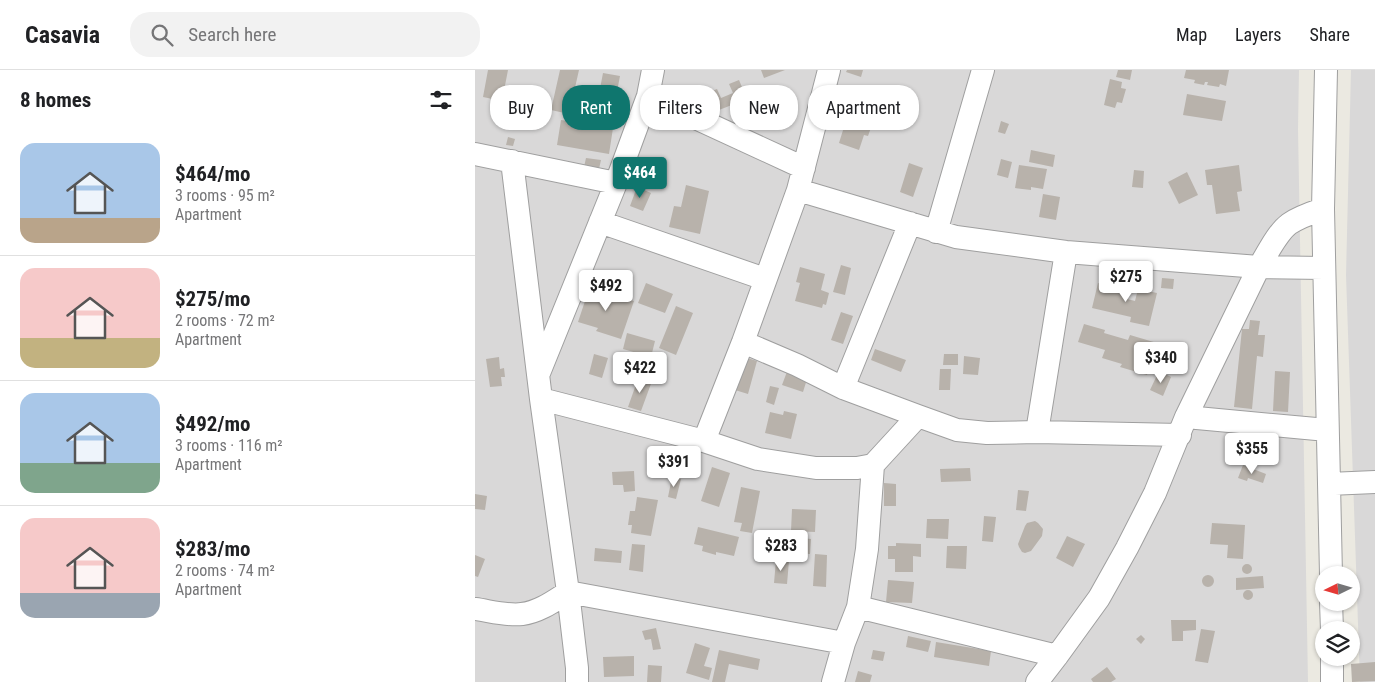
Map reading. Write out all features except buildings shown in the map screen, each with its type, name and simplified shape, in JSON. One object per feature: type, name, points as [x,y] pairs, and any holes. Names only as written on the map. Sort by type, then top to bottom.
[{"type":"street","points":[[650,85],[653,70]]},
{"type":"street","points":[[704,441],[743,342],[798,190],[829,70]]},
{"type":"street","points":[[936,232],[983,70]]},
{"type":"street","points":[[1326,70],[1323,268],[1331,566]]},
{"type":"street","points":[[538,374],[616,183],[640,118]]},
{"type":"street","points":[[720,129],[804,168]]},
{"type":"street","points":[[475,154],[616,183]]},
{"type":"street","points":[[512,162],[541,399],[568,592],[577,682]]},
{"type":"street","points":[[798,190],[956,237],[1066,252],[1259,267],[1323,268]]},
{"type":"street","points":[[1037,682],[1099,598],[1127,548],[1155,493],[1183,426],[1259,267],[1273,244],[1288,225],[1305,215],[1323,209]]},
{"type":"street","points":[[600,222],[765,279]]},
{"type":"street","points":[[843,388],[910,223]]},
{"type":"street","points":[[1037,432],[1066,252]]},
{"type":"street","points":[[743,342],[797,365],[843,388],[957,430],[987,433],[1183,426],[1327,430]]},
{"type":"street","points":[[541,399],[704,441],[758,459],[816,468],[857,468],[873,465],[917,416]]},
{"type":"street","points":[[833,682],[844,642],[858,607],[867,549],[873,465]]},
{"type":"street","points":[[1329,484],[1375,482]]},
{"type":"street","points":[[475,609],[522,614],[553,602],[568,592],[844,642]]},
{"type":"street","points":[[858,607],[1057,656]]},
{"type":"street","points":[[1332,666],[1333,682]]},
{"type":"shaded area","points":[[475,70],[1299,70],[1298,129],[1308,682],[475,682]]},
{"type":"shaded area","points":[[1351,70],[1375,70],[1375,682],[1360,682],[1360,621],[1358,621],[1358,611],[1360,611],[1360,566],[1356,566],[1346,275]]}]
